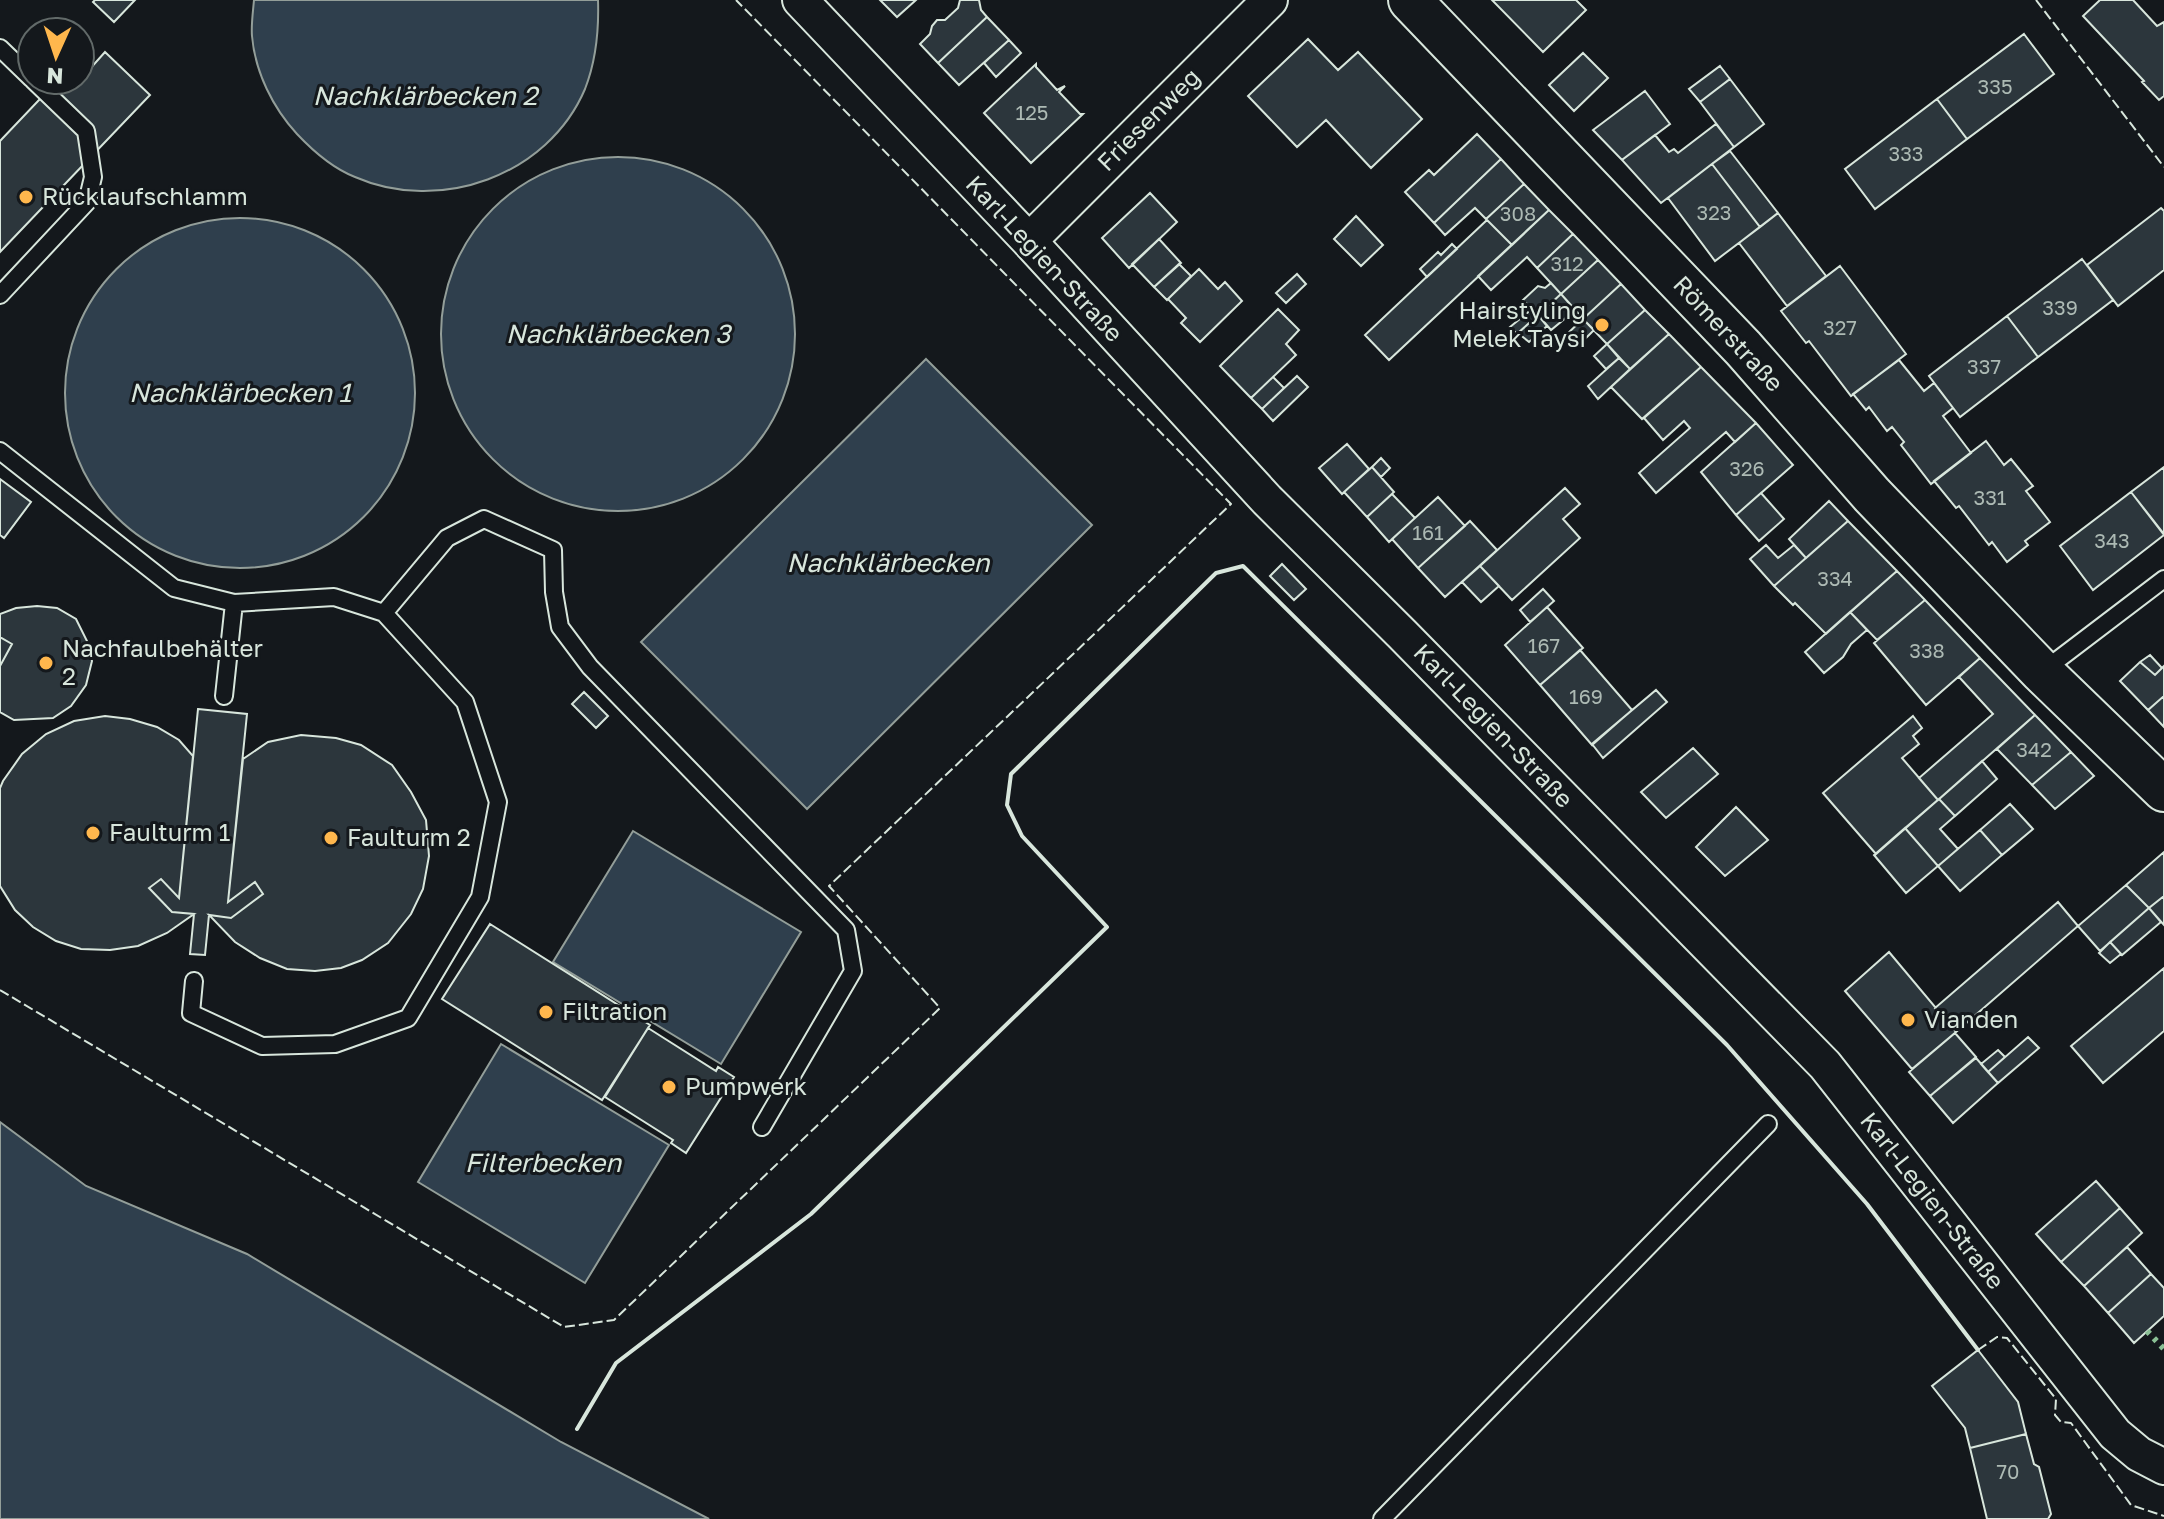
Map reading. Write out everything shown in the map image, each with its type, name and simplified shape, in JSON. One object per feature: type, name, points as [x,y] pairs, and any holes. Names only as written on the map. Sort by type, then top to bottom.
[{"type":"street","name":"Karl-Legien-Straße","points":[[800,0],[1029,241],[1267,500],[1825,1065],[2115,1434],[2139,1454],[2164,1467]]},
{"type":"street","name":"Friesenweg","points":[[1029,241],[1270,0]]},
{"type":"street","name":"Römerstraße","points":[[1410,0],[1743,348],[1872,495],[2042,672],[2164,790]]},
{"type":"lane","points":[[0,48],[16,64]]},
{"type":"lane","points":[[0,295],[87,202],[93,177],[86,131],[49,96]]},
{"type":"lane","points":[[0,451],[174,588],[234,603],[334,597],[384,613],[465,702],[498,802],[480,897],[408,1018],[335,1044],[262,1046],[191,1013],[194,981]]},
{"type":"lane","points":[[384,613],[447,538],[484,519],[553,550],[554,592],[560,627],[582,657],[846,930],[853,971],[762,1127]]},
{"type":"lane","points":[[2042,672],[2164,579]]},
{"type":"lane","points":[[224,696],[234,603]]},
{"type":"lane","points":[[1382,1519],[1768,1124]]},
{"type":"water","name":"Nachklärbecken 2","points":[[254,0],[598,0],[596,45],[585,89],[568,119],[545,145],[518,165],[488,180],[455,188],[421,191],[387,187],[355,177],[331,164],[303,140],[280,113],[257,63],[252,32]]},
{"type":"water","name":"Nachklärbecken 3","points":[[618,157],[653,160],[686,171],[716,187],[743,209],[765,236],[781,266],[792,299],[795,334],[792,369],[781,402],[765,432],[743,459],[716,481],[686,497],[653,508],[618,511],[583,508],[550,497],[520,481],[493,459],[471,432],[455,402],[444,369],[441,334],[444,299],[455,266],[471,236],[493,209],[520,187],[550,171],[583,160]]},
{"type":"water","name":"Nachklärbecken 1","points":[[240,218],[274,222],[307,232],[337,248],[364,269],[385,296],[401,326],[411,359],[415,393],[411,427],[401,460],[385,490],[364,517],[337,538],[307,554],[274,564],[240,568],[206,564],[173,554],[143,538],[116,517],[95,490],[79,460],[69,427],[65,393],[69,359],[79,326],[95,296],[116,269],[143,248],[173,232],[206,222]]},
{"type":"water","name":"Nachklärbecken","points":[[926,359],[1092,525],[807,809],[641,642]]},
{"type":"water","points":[[633,831],[801,932],[721,1064],[553,962]]},
{"type":"water","name":"Filterbecken","points":[[501,1044],[669,1145],[585,1283],[418,1182]]},
{"type":"water","points":[[0,1122],[86,1186],[247,1254],[561,1442],[709,1519],[0,1519]]},
{"type":"building","points":[[135,0],[114,22],[93,2]]},
{"type":"building","points":[[880,0],[916,0],[897,17]]},
{"type":"building","points":[[960,0],[979,0],[981,10],[987,17],[938,63],[920,44],[937,20],[945,20],[958,8]]},
{"type":"building","points":[[1492,0],[1576,0],[1586,10],[1543,52]]},
{"type":"building","points":[[2100,0],[2133,0],[2157,26],[2164,22],[2164,96],[2159,100],[2083,16]]},
{"type":"building","points":[[987,17],[1009,40],[959,85],[938,63]]},
{"type":"building","points":[[2024,34],[2054,74],[1967,139],[1937,99]]},
{"type":"building","points":[[1308,39],[1338,70],[1358,52],[1422,119],[1371,168],[1326,120],[1297,147],[1248,96]]},
{"type":"building","points":[[1009,40],[1021,53],[996,77],[984,63]]},
{"type":"building","name":"Rücklaufschlamm","points":[[105,52],[150,95],[0,252],[0,141],[43,96],[96,96],[96,62]]},
{"type":"building","points":[[1583,53],[1608,78],[1574,111],[1549,85]]},
{"type":"building","points":[[1036,64],[1057,90],[1065,86],[1059,92],[1083,114],[1031,163],[984,113]]},
{"type":"building","points":[[1720,66],[1730,79],[1700,102],[1689,89]]},
{"type":"building","points":[[1730,79],[1764,124],[1734,147],[1700,102]]},
{"type":"building","points":[[1645,91],[1670,124],[1622,160],[1593,130]]},
{"type":"building","points":[[1937,99],[1967,139],[1875,209],[1845,169]]},
{"type":"building","points":[[1716,124],[1734,147],[1661,203],[1622,160],[1655,135],[1669,152],[1674,149],[1678,153]]},
{"type":"building","points":[[1477,134],[1501,159],[1434,223],[1405,192],[1429,170],[1434,175]]},
{"type":"building","points":[[1730,151],[1778,213],[1760,227],[1712,164]]},
{"type":"building","points":[[1501,159],[1524,184],[1486,219],[1475,208],[1445,235],[1434,223]]},
{"type":"building","points":[[1712,164],[1760,227],[1715,261],[1668,198]]},
{"type":"building","points":[[1524,184],[1549,210],[1512,245],[1486,219]]},
{"type":"building","points":[[1150,193],[1177,222],[1129,268],[1102,238]]},
{"type":"building","points":[[2161,208],[2164,211],[2164,270],[2118,306],[2087,265]]},
{"type":"building","points":[[1549,210],[1573,234],[1537,268],[1527,257],[1491,290],[1478,276]]},
{"type":"building","points":[[1778,213],[1826,276],[1787,306],[1739,243]]},
{"type":"building","points":[[1356,216],[1383,245],[1361,266],[1334,239]]},
{"type":"building","points":[[1487,220],[1512,245],[1389,360],[1365,335]]},
{"type":"building","points":[[1573,234],[1598,260],[1561,294],[1537,268]]},
{"type":"building","points":[[1159,239],[1181,263],[1154,287],[1132,264]]},
{"type":"building","points":[[1452,244],[1457,249],[1427,277],[1420,269]]},
{"type":"building","points":[[2082,259],[2113,300],[2038,357],[2007,316]]},
{"type":"building","points":[[1598,260],[1621,284],[1583,319],[1561,294]]},
{"type":"building","points":[[1179,264],[1191,276],[1167,300],[1154,287]]},
{"type":"building","points":[[1840,266],[1906,354],[1851,396],[1809,341],[1806,343],[1781,311]]},
{"type":"building","points":[[1199,269],[1218,289],[1225,282],[1242,301],[1200,342],[1181,323],[1186,318],[1168,299]]},
{"type":"building","points":[[1297,274],[1306,284],[1286,303],[1276,293]]},
{"type":"building","points":[[1551,283],[1561,294],[1538,315],[1523,300],[1538,286],[1545,288]]},
{"type":"building","points":[[1621,284],[1645,310],[1607,344],[1583,319]]},
{"type":"building","points":[[1561,294],[1571,305],[1567,309],[1568,316],[1551,330],[1538,315]]},
{"type":"building","points":[[1278,309],[1299,330],[1286,344],[1296,355],[1251,398],[1220,366]]},
{"type":"building","points":[[1532,309],[1538,315],[1517,334],[1510,327]]},
{"type":"building","points":[[1645,310],[1669,334],[1630,369],[1607,344]]},
{"type":"building","points":[[1538,315],[1547,326],[1529,342],[1518,333]]},
{"type":"building","points":[[2007,316],[2038,357],[1960,417],[1929,376]]},
{"type":"building","points":[[1583,319],[1594,330],[1578,346],[1567,334]]},
{"type":"building","points":[[1669,334],[1701,367],[1642,419],[1611,387]]},
{"type":"building","points":[[1607,344],[1619,358],[1606,369],[1594,356]]},
{"type":"building","points":[[1619,358],[1630,369],[1598,399],[1588,386]]},
{"type":"building","points":[[1899,360],[1924,391],[1934,383],[1953,408],[1943,416],[1971,453],[1931,484],[1901,445],[1904,442],[1892,427],[1887,431],[1869,407],[1866,410],[1853,394]]},
{"type":"building","points":[[1701,367],[1756,423],[1735,442],[1726,432],[1656,493],[1639,473],[1690,428],[1684,421],[1663,440],[1644,418]]},
{"type":"building","points":[[1297,376],[1308,387],[1273,421],[1262,409]]},
{"type":"building","points":[[1273,377],[1284,388],[1262,409],[1251,398]]},
{"type":"building","points":[[1756,423],[1793,465],[1736,515],[1701,472]]},
{"type":"building","points":[[1986,441],[2004,465],[2011,459],[2033,486],[2026,491],[2050,522],[2025,541],[2028,545],[2007,562],[1934,481]]},
{"type":"building","points":[[1347,444],[1369,469],[1342,494],[1319,468]]},
{"type":"building","points":[[1381,458],[1390,468],[1381,477],[1372,467]]},
{"type":"building","points":[[1372,467],[1394,492],[1367,517],[1344,492]]},
{"type":"building","points":[[2164,467],[2164,534],[2131,492]]},
{"type":"building","points":[[0,479],[31,502],[4,538],[0,535]]},
{"type":"building","points":[[1565,488],[1580,504],[1563,519],[1580,538],[1512,600],[1480,566]]},
{"type":"building","points":[[2131,492],[2164,535],[2093,590],[2060,546]]},
{"type":"building","points":[[1761,493],[1784,519],[1759,541],[1736,515]]},
{"type":"building","points":[[1392,494],[1415,518],[1389,542],[1367,517]]},
{"type":"building","points":[[1438,497],[1465,526],[1418,568],[1392,539]]},
{"type":"building","points":[[1829,501],[1848,521],[1806,558],[1789,539]]},
{"type":"building","points":[[1470,521],[1497,550],[1445,597],[1418,568]]},
{"type":"building","points":[[1848,521],[1897,571],[1826,634],[1774,586]]},
{"type":"building","points":[[1766,545],[1778,558],[1794,545],[1806,558],[1774,586],[1750,559]]},
{"type":"building","points":[[1282,564],[1306,589],[1294,600],[1270,576]]},
{"type":"building","points":[[1480,566],[1499,586],[1481,602],[1462,582]]},
{"type":"building","points":[[1897,571],[1925,600],[1877,640],[1850,612]]},
{"type":"building","points":[[1543,589],[1554,601],[1530,622],[1520,610]]},
{"type":"building","points":[[1925,600],[1980,658],[1926,705],[1874,643]]},
{"type":"building","points":[[1547,607],[1583,648],[1540,685],[1505,645]]},
{"type":"building","name":"Nachfaulbehälter 2","points":[[16,608],[57,608],[76,619],[87,641],[92,661],[86,685],[71,706],[53,718],[14,720],[0,712],[0,666],[12,644],[0,637],[0,614]]},
{"type":"building","points":[[1850,612],[1867,630],[1824,673],[1805,652]]},
{"type":"building","points":[[0,637],[12,644],[0,666]]},
{"type":"building","points":[[1580,650],[1632,710],[1592,745],[1540,685]]},
{"type":"building","points":[[2150,655],[2162,668],[2155,675],[2140,662]]},
{"type":"building","points":[[1980,658],[2035,715],[1938,800],[1919,778],[1993,714],[1959,677]]},
{"type":"building","points":[[2140,662],[2155,675],[2164,666],[2164,696],[2148,710],[2120,681]]},
{"type":"building","points":[[1656,690],[1667,702],[1603,758],[1592,744]]},
{"type":"building","points":[[584,692],[608,716],[596,728],[572,704]]},
{"type":"building","points":[[2164,696],[2164,727],[2148,710]]},
{"type":"building","points":[[198,709],[247,714],[228,902],[255,882],[263,894],[231,918],[209,915],[205,955],[190,954],[194,914],[172,912],[149,888],[161,879],[179,898]]},
{"type":"building","points":[[2035,715],[2071,752],[2032,785],[1997,749]]},
{"type":"building","name":"Faulturm 1","points":[[105,716],[157,727],[179,740],[193,756],[179,898],[161,879],[149,888],[172,912],[194,914],[167,933],[138,946],[110,950],[81,949],[56,941],[33,927],[15,910],[0,886],[0,788],[22,754],[46,734],[74,721]]},
{"type":"building","points":[[1913,716],[1922,728],[1913,736],[1919,744],[1902,758],[1938,800],[1876,854],[1823,793]]},
{"type":"building","name":"Faulturm 2","points":[[301,735],[336,738],[361,745],[392,765],[426,820],[429,856],[423,889],[411,914],[388,943],[362,960],[341,968],[315,971],[287,969],[260,958],[235,942],[209,915],[231,918],[263,894],[255,882],[228,902],[243,759],[268,742]]},
{"type":"building","points":[[1693,748],[1718,774],[1666,818],[1641,792]]},
{"type":"building","points":[[2071,752],[2094,776],[2055,809],[2032,785]]},
{"type":"building","points":[[1982,761],[1997,779],[1955,816],[1939,799]]},
{"type":"building","points":[[1939,799],[1955,816],[1940,829],[1958,849],[1938,866],[1905,828]]},
{"type":"building","points":[[2010,804],[2033,829],[2002,855],[1980,830]]},
{"type":"building","points":[[1736,807],[1768,840],[1725,876],[1696,847]]},
{"type":"building","points":[[1905,828],[1938,866],[1906,893],[1874,855]]},
{"type":"building","points":[[1980,830],[2002,855],[1960,891],[1938,866]]},
{"type":"building","points":[[2164,852],[2164,896],[2149,908],[2126,885]]},
{"type":"building","points":[[2126,885],[2149,908],[2100,951],[2078,926]]},
{"type":"building","points":[[2164,896],[2164,925],[2149,908]]},
{"type":"building","points":[[2058,902],[2078,926],[1956,1032],[1935,1008]]},
{"type":"building","points":[[2149,908],[2161,922],[2122,955],[2110,942]]},
{"type":"building","name":"Filtration","points":[[490,924],[650,1025],[602,1100],[442,999]]},
{"type":"building","points":[[2110,942],[2121,954],[2110,963],[2099,953]]},
{"type":"building","name":"Vianden","points":[[1889,952],[1956,1032],[1912,1069],[1845,991]]},
{"type":"building","points":[[2164,968],[2164,1031],[2103,1083],[2071,1046]]},
{"type":"building","name":"Pumpwerk","points":[[648,1028],[716,1071],[718,1067],[734,1077],[686,1153],[671,1143],[673,1140],[605,1097]]},
{"type":"building","points":[[1955,1033],[1976,1057],[1930,1096],[1909,1072]]},
{"type":"building","points":[[2028,1037],[2039,1048],[1998,1083],[1988,1072]]},
{"type":"building","points":[[1998,1050],[2005,1057],[1988,1072],[1981,1064]]},
{"type":"building","points":[[1976,1058],[1998,1083],[1953,1123],[1930,1096]]},
{"type":"building","points":[[2096,1181],[2120,1208],[2061,1262],[2036,1234]]},
{"type":"building","points":[[2120,1208],[2142,1233],[2084,1286],[2061,1262]]},
{"type":"building","points":[[2127,1247],[2151,1274],[2108,1313],[2084,1286]]},
{"type":"building","points":[[2151,1274],[2164,1288],[2164,1316],[2134,1343],[2108,1313]]},
{"type":"building","points":[[1978,1350],[2018,1402],[2026,1434],[1970,1448],[1965,1428],[1932,1386]]},
{"type":"building","points":[[2026,1434],[2034,1464],[2039,1467],[2051,1514],[2048,1519],[1987,1519],[1970,1448]]},
{"type":"hedge","points":[[2147,1331],[2164,1349]]},
{"type":"fence","points":[[0,990],[564,1327],[614,1320],[940,1008],[829,886],[1231,504],[736,0]]},
{"type":"fence","points":[[2036,0],[2164,167]]},
{"type":"fence","points":[[1978,1350],[1997,1337],[2007,1338],[2056,1399],[2055,1415],[2061,1422],[2071,1423],[2131,1505],[2164,1516]]},
{"type":"wall","points":[[577,1429],[616,1363],[811,1214],[1107,927],[1022,836],[1007,805],[1011,774],[1216,573],[1243,566],[1727,1045],[1867,1204],[1978,1350]]},
{"type":"place","name":"Rücklaufschlamm","points":[[26,197]]},
{"type":"place","name":"Hairstyling Melek Taysi","points":[[1602,325]]},
{"type":"place","name":"Nachfaulbehälter 2","points":[[46,663]]},
{"type":"place","name":"Faulturm 1","points":[[93,833]]},
{"type":"place","name":"Faulturm 2","points":[[331,838]]},
{"type":"place","name":"Filtration","points":[[546,1012]]},
{"type":"place","name":"Vianden","points":[[1908,1020]]},
{"type":"place","name":"Pumpwerk","points":[[669,1087]]}]
